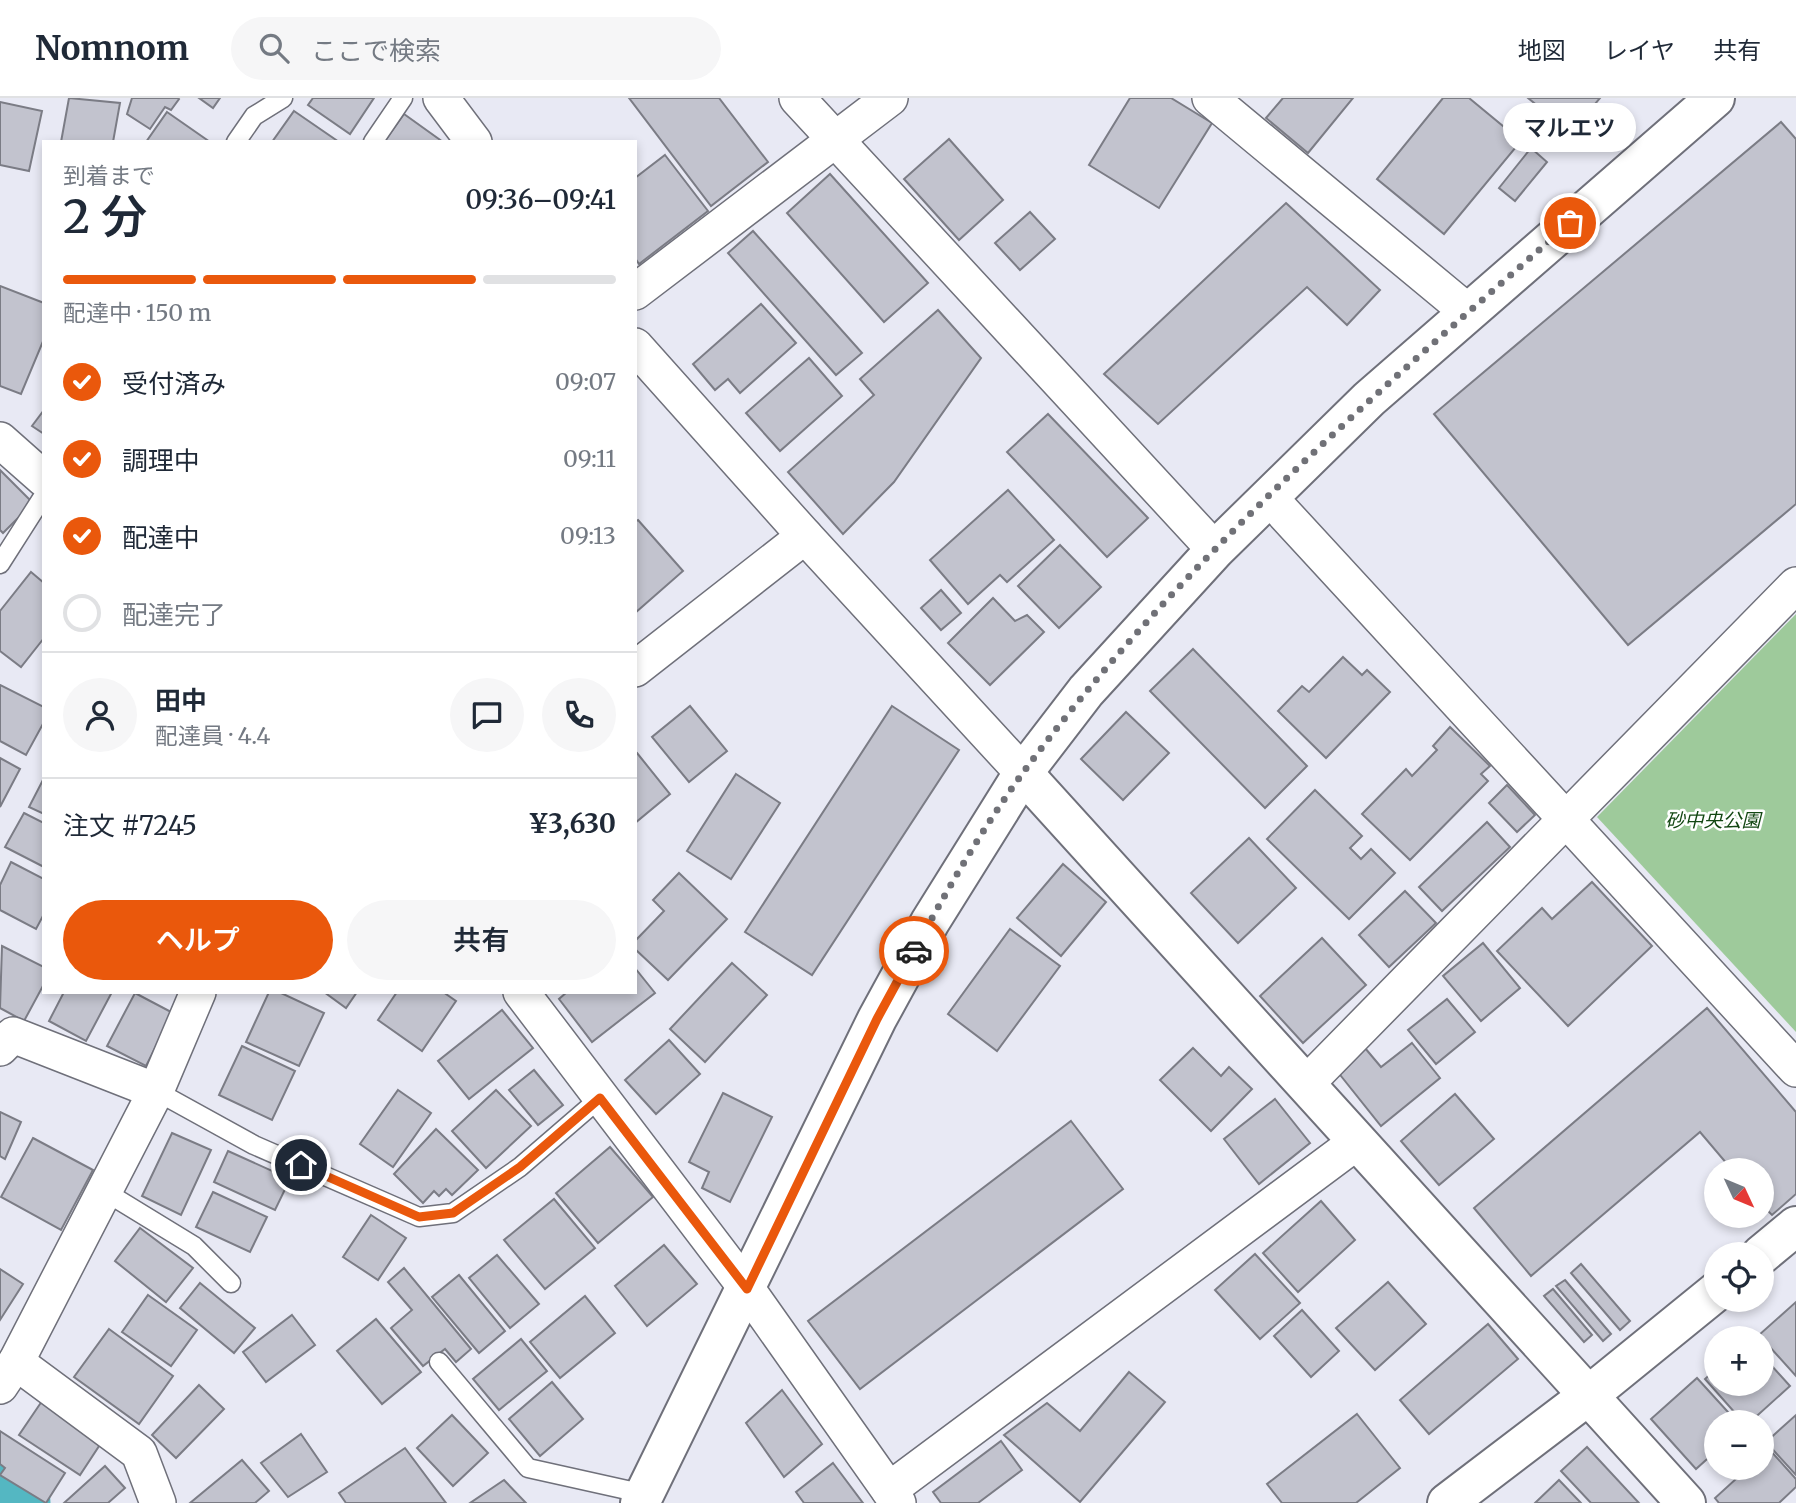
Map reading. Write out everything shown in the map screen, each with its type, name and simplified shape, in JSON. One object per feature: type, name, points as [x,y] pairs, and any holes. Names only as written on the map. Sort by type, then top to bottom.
[{"type":"street","points":[[441,98],[472,140]]},
{"type":"street","points":[[797,98],[1215,551]]},
{"type":"street","points":[[637,291],[837,142],[890,98]]},
{"type":"street","points":[[1210,98],[1468,312]]},
{"type":"street","points":[[643,1499],[877,1019],[956,878],[1023,773],[1086,691],[1215,551],[1369,399],[1715,98]]},
{"type":"street","points":[[637,348],[1686,1503]]},
{"type":"street","points":[[0,440],[42,477]]},
{"type":"street","points":[[1269,497],[1796,1069]]},
{"type":"street","points":[[637,667],[805,536]]},
{"type":"street","points":[[1306,1084],[1796,585]]},
{"type":"street","points":[[522,994],[747,1289],[894,1497],[1358,1141]]},
{"type":"street","points":[[158,1503],[139,1453],[8,1374],[156,1091],[191,995]]},
{"type":"street","points":[[0,1048],[13,1035],[156,1091]]},
{"type":"street","points":[[1774,1244],[1796,1226]]},
{"type":"street","points":[[1447,1503],[1589,1395],[1704,1302]]},
{"type":"lane","points":[[237,140],[254,116],[283,98]]},
{"type":"lane","points":[[374,140],[402,98]]},
{"type":"lane","points":[[0,564],[42,498]]},
{"type":"lane","points":[[156,1091],[254,1145],[419,1217],[453,1213],[520,1167],[600,1098]]},
{"type":"lane","points":[[104,1191],[194,1246],[231,1283]]},
{"type":"lane","points":[[439,1362],[528,1468],[643,1499]]},
{"type":"green space","name":"砂中央公園","points":[[1796,614],[1796,1032],[1597,817]]},
{"type":"building","points":[[69,98],[120,103],[113,140],[61,140]]},
{"type":"building","points":[[132,98],[179,99],[171,110],[165,107],[150,129],[127,114]]},
{"type":"building","points":[[199,98],[220,98],[213,108]]},
{"type":"building","points":[[313,98],[374,98],[350,134],[308,105]]},
{"type":"building","points":[[629,98],[719,98],[768,162],[711,206]]},
{"type":"building","points":[[1130,98],[1171,98],[1212,123],[1159,208],[1089,165]]},
{"type":"building","points":[[1283,98],[1353,98],[1308,153],[1266,118]]},
{"type":"building","points":[[1443,98],[1469,98],[1521,141],[1444,234],[1377,179]]},
{"type":"building","points":[[1528,98],[1600,98],[1571,133]]},
{"type":"building","points":[[0,102],[42,111],[29,171],[0,165]]},
{"type":"building","points":[[294,111],[336,140],[273,140]]},
{"type":"building","points":[[167,112],[207,140],[147,140]]},
{"type":"building","points":[[404,114],[440,140],[385,140]]},
{"type":"building","points":[[1781,122],[1796,139],[1796,504],[1628,645],[1434,414]]},
{"type":"building","points":[[949,139],[1003,200],[959,240],[904,179]]},
{"type":"building","points":[[1531,148],[1547,162],[1515,201],[1499,188]]},
{"type":"building","points":[[665,155],[708,211],[639,264],[637,261],[637,176]]},
{"type":"building","points":[[830,174],[928,283],[884,322],[787,213]]},
{"type":"building","points":[[1286,203],[1380,290],[1347,325],[1307,287],[1158,424],[1104,374]]},
{"type":"building","points":[[1030,212],[1055,239],[1020,270],[995,243]]},
{"type":"building","points":[[753,231],[862,353],[836,375],[728,253]]},
{"type":"building","points":[[0,286],[42,302],[42,344],[21,394],[0,386]]},
{"type":"building","points":[[761,304],[796,343],[740,393],[728,379],[715,390],[693,364]]},
{"type":"building","points":[[938,310],[981,358],[894,482],[843,534],[788,472],[874,395],[860,379]]},
{"type":"building","points":[[809,358],[842,396],[780,451],[746,413]]},
{"type":"building","points":[[42,413],[42,433],[32,426]]},
{"type":"building","points":[[1048,414],[1148,518],[1107,557],[1007,452]]},
{"type":"building","points":[[0,470],[33,503],[3,533],[0,530]]},
{"type":"building","points":[[1008,490],[1054,540],[1007,582],[1000,575],[968,604],[930,560]]},
{"type":"building","points":[[637,521],[683,571],[637,611]]},
{"type":"building","points":[[1060,545],[1101,587],[1059,628],[1018,586]]},
{"type":"building","points":[[31,572],[42,581],[42,641],[21,667],[0,651],[0,611]]},
{"type":"building","points":[[941,590],[961,613],[941,630],[921,608]]},
{"type":"building","points":[[993,598],[1015,621],[1027,615],[1044,632],[990,685],[948,643]]},
{"type":"building","points":[[1193,649],[1307,766],[1265,808],[1150,691]]},
{"type":"building","points":[[1343,657],[1362,675],[1367,670],[1390,692],[1326,758],[1278,711],[1302,686],[1309,692]]},
{"type":"building","points":[[0,685],[42,706],[42,726],[26,755],[0,741]]},
{"type":"building","points":[[690,706],[727,751],[689,782],[652,737]]},
{"type":"building","points":[[892,706],[959,750],[812,975],[745,932]]},
{"type":"building","points":[[1126,712],[1169,753],[1123,800],[1081,759]]},
{"type":"building","points":[[1450,727],[1490,766],[1481,774],[1488,781],[1410,860],[1362,814],[1406,769],[1412,776],[1437,750],[1433,746]]},
{"type":"building","points":[[637,753],[670,794],[637,821]]},
{"type":"building","points":[[0,758],[20,769],[0,807]]},
{"type":"building","points":[[736,774],[780,803],[731,879],[687,851]]},
{"type":"building","points":[[42,782],[42,813],[29,807]]},
{"type":"building","points":[[1507,785],[1535,815],[1517,832],[1489,803]]},
{"type":"building","points":[[1315,790],[1362,836],[1350,848],[1361,859],[1371,849],[1395,873],[1349,919],[1267,839]]},
{"type":"building","points":[[24,813],[42,822],[42,866],[5,847]]},
{"type":"building","points":[[1487,822],[1510,847],[1442,911],[1419,887]]},
{"type":"building","points":[[1249,838],[1296,888],[1238,943],[1191,893]]},
{"type":"building","points":[[11,862],[42,878],[42,918],[36,929],[0,910],[0,885]]},
{"type":"building","points":[[1063,864],[1106,902],[1061,956],[1017,918]]},
{"type":"building","points":[[679,873],[727,919],[668,980],[637,951],[637,939],[664,911],[653,900]]},
{"type":"building","points":[[1592,882],[1652,946],[1568,1026],[1497,951],[1542,908],[1552,919]]},
{"type":"building","points":[[1405,891],[1436,923],[1389,967],[1359,935]]},
{"type":"building","points":[[1010,929],[1060,966],[997,1051],[948,1014]]},
{"type":"building","points":[[1322,938],[1366,985],[1303,1043],[1260,996]]},
{"type":"building","points":[[1483,943],[1520,988],[1481,1021],[1443,976]]},
{"type":"building","points":[[2,946],[42,966],[42,988],[24,1021],[0,1008]]},
{"type":"building","points":[[732,963],[767,995],[705,1062],[670,1029]]},
{"type":"building","points":[[637,970],[655,993],[592,1042],[559,999],[565,994],[637,994]]},
{"type":"building","points":[[63,994],[111,994],[86,1041],[49,1021]]},
{"type":"building","points":[[134,994],[173,1013],[146,1066],[107,1046]]},
{"type":"building","points":[[268,994],[283,994],[324,1013],[299,1066],[246,1042]]},
{"type":"building","points":[[327,994],[356,994],[346,1008]]},
{"type":"building","points":[[396,994],[446,994],[456,1001],[422,1051],[378,1020]]},
{"type":"building","points":[[1447,999],[1475,1032],[1436,1064],[1408,1030]]},
{"type":"building","points":[[1707,1008],[1796,1112],[1796,1194],[1774,1213],[1774,1158],[1722,1158],[1700,1132],[1531,1276],[1474,1208]]},
{"type":"building","points":[[502,1010],[533,1048],[469,1099],[438,1061]]},
{"type":"building","points":[[669,1040],[700,1074],[656,1114],[625,1080]]},
{"type":"building","points":[[1412,1043],[1440,1078],[1381,1126],[1337,1071],[1365,1048],[1381,1067]]},
{"type":"building","points":[[242,1046],[295,1071],[272,1120],[219,1095]]},
{"type":"building","points":[[1193,1048],[1221,1076],[1229,1067],[1252,1089],[1211,1131],[1160,1080]]},
{"type":"building","points":[[534,1070],[563,1105],[538,1125],[509,1090]]},
{"type":"building","points":[[398,1090],[431,1113],[393,1167],[360,1144]]},
{"type":"building","points":[[496,1090],[531,1126],[486,1168],[452,1131]]},
{"type":"building","points":[[723,1093],[772,1117],[730,1202],[702,1188],[709,1172],[689,1162]]},
{"type":"building","points":[[1455,1094],[1494,1139],[1439,1185],[1401,1141]]},
{"type":"building","points":[[1275,1099],[1310,1143],[1259,1184],[1224,1139]]},
{"type":"building","points":[[0,1112],[21,1122],[5,1159],[0,1156]]},
{"type":"building","points":[[1071,1121],[1123,1189],[860,1389],[808,1321]]},
{"type":"building","points":[[436,1129],[478,1170],[452,1195],[446,1189],[439,1196],[434,1191],[423,1203],[394,1174]]},
{"type":"building","points":[[172,1133],[211,1150],[181,1215],[142,1196]]},
{"type":"building","points":[[33,1138],[93,1170],[61,1230],[1,1197]]},
{"type":"building","points":[[610,1147],[653,1197],[598,1243],[556,1193]]},
{"type":"building","points":[[228,1151],[290,1179],[275,1210],[214,1182]]},
{"type":"building","points":[[213,1192],[267,1217],[250,1252],[196,1227]]},
{"type":"building","points":[[554,1199],[595,1248],[545,1289],[504,1240]]},
{"type":"building","points":[[1321,1201],[1355,1240],[1298,1292],[1263,1253]]},
{"type":"building","points":[[371,1215],[406,1238],[378,1280],[343,1257]]},
{"type":"building","points":[[140,1228],[193,1268],[166,1302],[115,1261]]},
{"type":"building","points":[[664,1245],[697,1284],[647,1326],[615,1286]]},
{"type":"building","points":[[1255,1254],[1300,1303],[1260,1339],[1215,1290]]},
{"type":"building","points":[[497,1255],[539,1304],[510,1328],[469,1278]]},
{"type":"building","points":[[1581,1264],[1630,1321],[1620,1330],[1571,1273]]},
{"type":"building","points":[[404,1268],[471,1349],[456,1362],[445,1349],[423,1366],[391,1328],[412,1310],[388,1282]]},
{"type":"building","points":[[0,1269],[23,1284],[0,1320]]},
{"type":"building","points":[[459,1275],[505,1331],[479,1353],[432,1297]]},
{"type":"building","points":[[1565,1280],[1611,1334],[1603,1341],[1556,1286]]},
{"type":"building","points":[[1388,1282],[1426,1324],[1375,1370],[1336,1328]]},
{"type":"building","points":[[200,1283],[255,1328],[234,1353],[180,1308]]},
{"type":"building","points":[[1553,1289],[1592,1335],[1584,1342],[1544,1296]]},
{"type":"building","points":[[148,1295],[197,1330],[171,1366],[122,1332]]},
{"type":"building","points":[[585,1296],[615,1333],[560,1378],[530,1342]]},
{"type":"building","points":[[1796,1302],[1796,1376],[1774,1352],[1774,1326],[1769,1326]]},
{"type":"building","points":[[1302,1310],[1339,1351],[1311,1377],[1274,1336]]},
{"type":"building","points":[[292,1315],[315,1345],[266,1382],[243,1352]]},
{"type":"building","points":[[376,1319],[421,1372],[382,1404],[337,1351]]},
{"type":"building","points":[[1488,1324],[1518,1359],[1429,1434],[1400,1400]]},
{"type":"building","points":[[109,1329],[173,1376],[139,1424],[74,1377]]},
{"type":"building","points":[[521,1339],[547,1371],[499,1410],[473,1379]]},
{"type":"building","points":[[1774,1368],[1790,1386],[1763,1410],[1732,1410],[1720,1396],[1774,1396]]},
{"type":"building","points":[[1129,1372],[1165,1402],[1080,1502],[1004,1435],[1047,1403],[1080,1431]]},
{"type":"building","points":[[1697,1378],[1704,1386],[1704,1396],[1713,1396],[1726,1410],[1704,1410],[1704,1462],[1696,1469],[1651,1419]]},
{"type":"building","points":[[552,1382],[583,1419],[540,1456],[509,1419]]},
{"type":"building","points":[[199,1385],[224,1409],[176,1458],[152,1435]]},
{"type":"building","points":[[782,1390],[822,1444],[784,1477],[746,1423]]},
{"type":"building","points":[[42,1401],[103,1440],[80,1475],[19,1435]]},
{"type":"building","points":[[1357,1414],[1400,1468],[1356,1503],[1282,1503],[1267,1484]]},
{"type":"building","points":[[452,1415],[488,1453],[453,1486],[417,1448]]},
{"type":"building","points":[[1796,1415],[1796,1475],[1774,1451],[1774,1435]]},
{"type":"building","points":[[0,1431],[65,1473],[46,1503],[0,1475],[5,1468],[0,1464]]},
{"type":"building","points":[[301,1434],[327,1472],[288,1497],[261,1463]]},
{"type":"building","points":[[1001,1441],[1022,1470],[978,1503],[941,1503],[933,1492]]},
{"type":"building","points":[[1587,1447],[1639,1503],[1591,1503],[1561,1471]]},
{"type":"building","points":[[405,1448],[446,1503],[346,1503],[339,1493]]},
{"type":"building","points":[[1774,1455],[1796,1479],[1796,1487],[1779,1503],[1719,1503],[1715,1498],[1735,1480],[1774,1480]]},
{"type":"building","points":[[242,1460],[269,1491],[255,1503],[190,1503]]},
{"type":"building","points":[[833,1463],[863,1503],[804,1503],[796,1492]]},
{"type":"building","points":[[105,1466],[125,1488],[108,1503],[64,1503]]},
{"type":"building","points":[[504,1480],[526,1503],[470,1503]]},
{"type":"building","points":[[1559,1480],[1581,1503],[1535,1503]]},
{"type":"waterway","points":[[0,1495],[12,1503]]},
{"type":"way so far","points":[[914,951],[975,846],[1011,791],[1086,691],[1215,551],[1369,399],[1570,223]]},
{"type":"place","name":"マルエツ","points":[[1570,223]]},
{"type":"route","points":[[301,1165],[419,1217],[453,1213],[520,1167],[600,1098],[747,1289],[877,1019],[914,951]]}]
